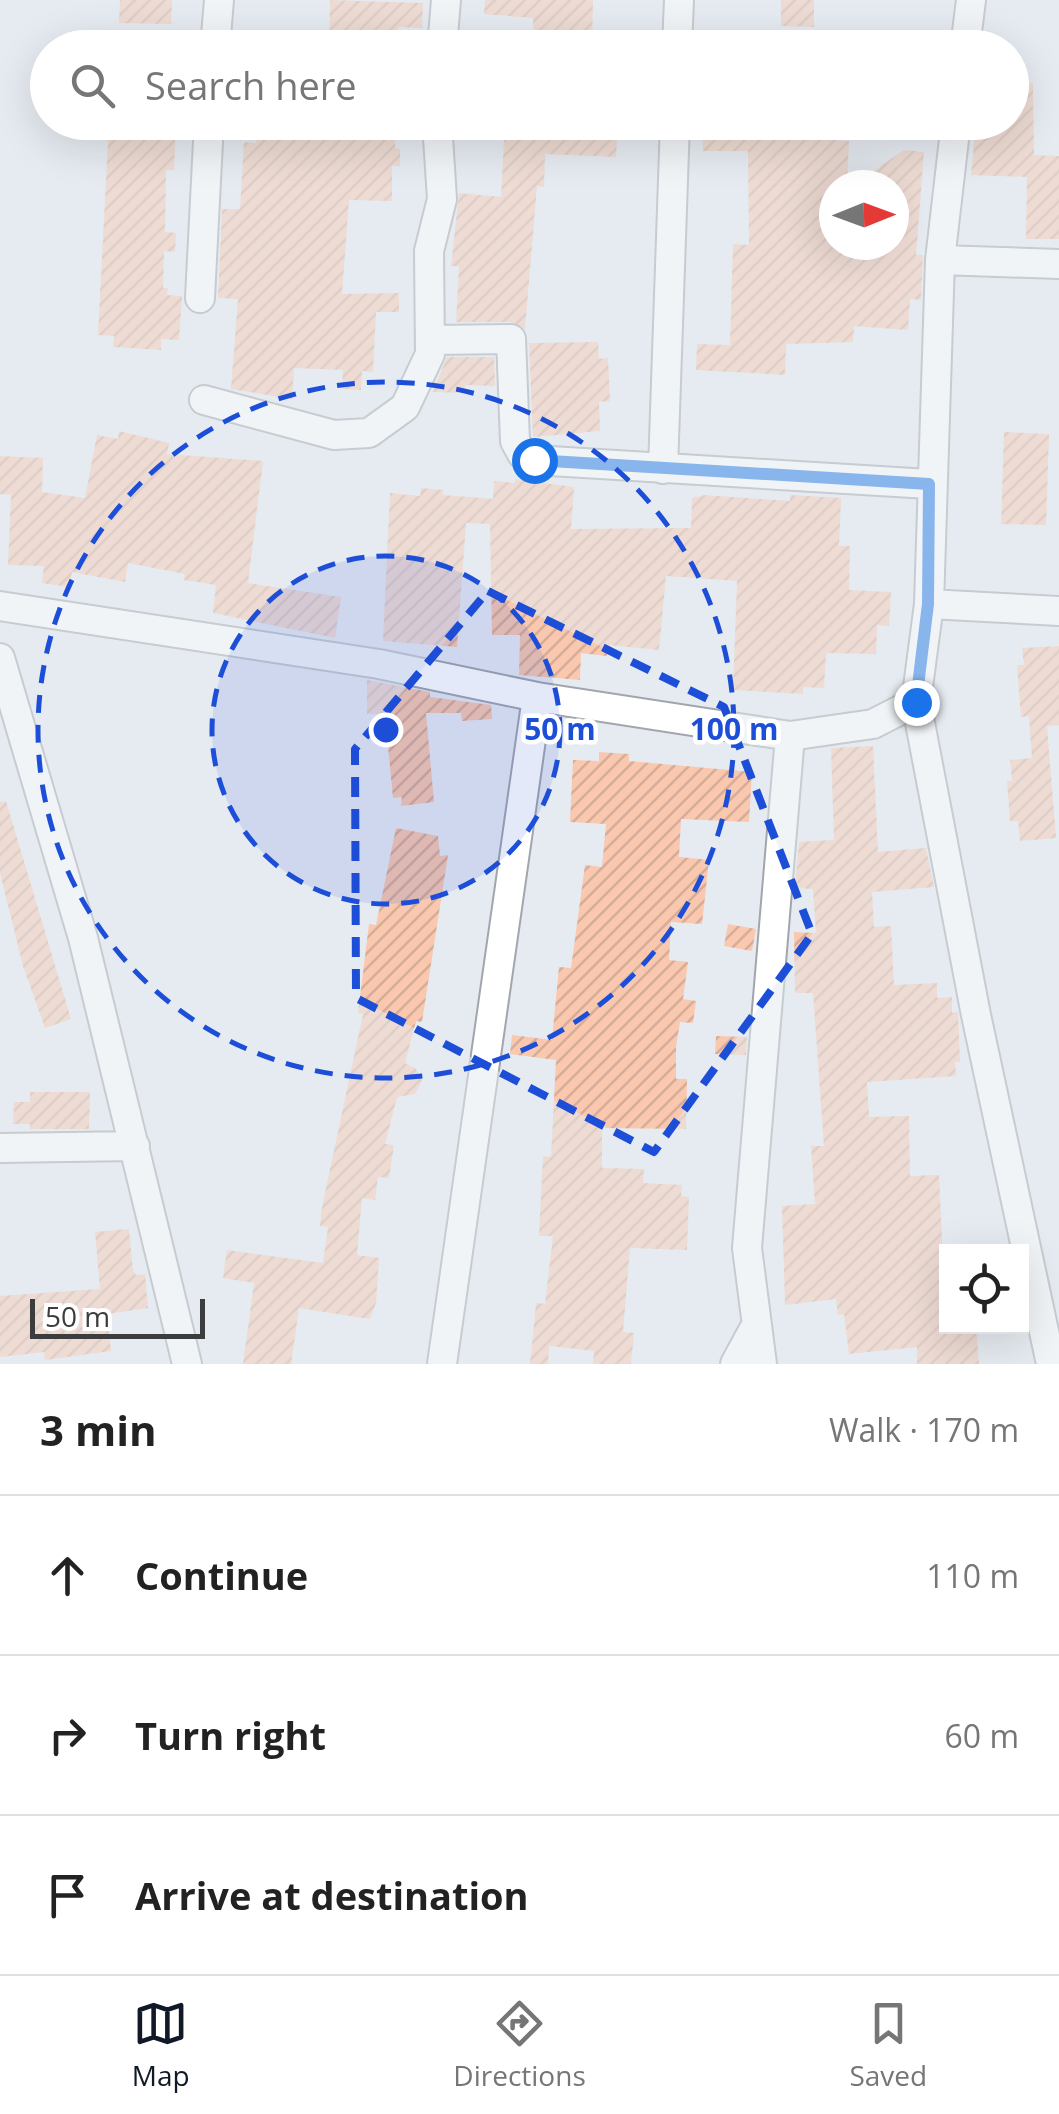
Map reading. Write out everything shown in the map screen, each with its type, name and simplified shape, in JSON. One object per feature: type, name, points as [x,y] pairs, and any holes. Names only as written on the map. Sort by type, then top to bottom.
[{"type":"street","points":[[216,30],[218,0]]},
{"type":"street","points":[[444,30],[446,0]]},
{"type":"street","points":[[678,30],[679,0]]},
{"type":"street","points":[[967,30],[970,0]]},
{"type":"street","points":[[200,298],[208,140]]},
{"type":"street","points":[[204,400],[334,435],[368,433],[405,407],[430,354],[429,251],[442,199],[439,140]]},
{"type":"street","points":[[664,469],[674,140]]},
{"type":"street","points":[[954,140],[940,260],[929,484],[928,604],[916,702],[976,1015],[1053,1331],[1051,1364]]},
{"type":"street","points":[[940,260],[1059,264]]},
{"type":"street","points":[[431,340],[511,340],[515,441],[522,454],[534,460],[929,484]]},
{"type":"street","points":[[928,604],[1059,612]]},
{"type":"street","points":[[0,606],[380,664],[537,697],[790,736],[872,724],[916,702]]},
{"type":"street","points":[[0,658],[62,858],[187,1364]]},
{"type":"street","points":[[442,1364],[537,697]]},
{"type":"street","points":[[762,1364],[754,1329],[748,1248],[790,736]]},
{"type":"street","points":[[0,1148],[135,1146]]},
{"type":"street","points":[[735,1364],[754,1329]]},
{"type":"highlighted area","points":[[488,591],[724,707],[812,934],[654,1152],[356,998],[355,749]]},
{"type":"building","points":[[120,0],[172,0],[171,24],[119,23]]},
{"type":"building","points":[[330,0],[423,3],[422,28],[329,30]]},
{"type":"building","points":[[485,0],[593,0],[592,30],[533,30],[533,18],[484,14]]},
{"type":"building","points":[[781,0],[814,0],[814,27],[781,26]]},
{"type":"building","points":[[1029,83],[1033,83],[1034,155],[1059,156],[1059,239],[1026,239],[1027,177],[971,175],[974,140],[1029,140]]},
{"type":"building","points":[[108,140],[175,140],[174,170],[166,170],[165,232],[176,233],[175,252],[164,251],[163,288],[168,288],[167,295],[182,296],[179,340],[161,339],[161,350],[113,347],[114,336],[98,335]]},
{"type":"building","points":[[395,140],[395,148],[400,149],[400,166],[392,166],[392,201],[349,200],[342,294],[399,293],[399,312],[376,312],[373,372],[362,371],[361,390],[342,389],[343,370],[294,368],[292,399],[231,389],[238,299],[218,298],[222,209],[240,209],[244,142]]},
{"type":"building","points":[[504,140],[617,140],[616,157],[545,154],[544,187],[537,186],[525,329],[511,322],[456,322],[459,266],[451,266],[459,193],[501,197]]},
{"type":"building","points":[[703,140],[849,141],[848,170],[819,170],[819,260],[909,260],[909,170],[875,170],[904,150],[924,152],[916,255],[923,255],[921,300],[910,299],[908,330],[854,326],[853,342],[786,344],[785,375],[696,370],[697,344],[730,345],[733,244],[749,245],[748,151],[703,151]]},
{"type":"building","points":[[598,342],[599,359],[608,358],[610,401],[599,402],[600,431],[533,437],[529,343]]},
{"type":"building","points":[[447,357],[494,357],[495,386],[465,385],[464,393],[433,392]]},
{"type":"building","points":[[119,431],[169,443],[167,454],[263,461],[248,583],[341,597],[335,638],[213,613],[216,585],[184,580],[185,574],[128,563],[125,582],[72,572],[69,587],[42,583],[44,566],[8,565],[11,495],[0,494],[0,456],[43,458],[42,492],[85,498],[97,435],[118,439]]},
{"type":"building","points":[[1004,432],[1049,434],[1046,525],[1001,524]]},
{"type":"building","points":[[515,479],[574,487],[571,529],[691,528],[692,498],[705,495],[790,501],[790,495],[841,498],[839,546],[850,546],[849,590],[891,592],[889,626],[877,625],[876,654],[826,653],[824,688],[803,687],[803,694],[733,690],[737,581],[666,576],[659,650],[609,645],[607,656],[581,653],[580,680],[519,675],[520,635],[492,635],[490,524],[466,523],[457,647],[383,641],[390,493],[420,496],[421,488],[443,490],[443,495],[493,499],[494,481],[515,483]]},
{"type":"building","points":[[1059,646],[1059,725],[1047,726],[1056,838],[1020,841],[1018,821],[1010,821],[1010,760],[1032,758],[1029,716],[1021,717],[1017,665],[1024,665],[1022,648]]},
{"type":"building","points":[[367,680],[430,692],[430,697],[491,705],[492,719],[462,721],[461,713],[426,713],[434,802],[401,806],[402,797],[393,798],[385,714],[367,714]]},
{"type":"building","points":[[873,746],[878,852],[926,848],[934,887],[872,892],[874,927],[891,926],[894,985],[937,983],[937,998],[952,997],[952,1013],[958,1012],[960,1062],[955,1062],[956,1076],[867,1082],[869,1117],[909,1116],[910,1176],[939,1175],[942,1244],[939,1244],[939,1334],[977,1334],[979,1364],[917,1364],[917,1347],[849,1354],[844,1314],[838,1315],[836,1299],[785,1305],[782,1206],[815,1204],[811,1146],[824,1146],[813,993],[795,993],[794,932],[816,933],[813,889],[795,888],[799,842],[834,840],[831,748]]},
{"type":"building","points":[[599,752],[629,754],[629,761],[752,772],[749,822],[681,819],[679,857],[709,860],[702,924],[671,922],[669,960],[688,962],[683,999],[696,1001],[693,1023],[680,1022],[676,1047],[676,1079],[687,1079],[686,1129],[602,1128],[602,1168],[644,1169],[643,1183],[682,1185],[681,1196],[689,1197],[687,1250],[630,1248],[623,1332],[634,1333],[631,1364],[593,1364],[594,1351],[549,1346],[548,1364],[530,1364],[536,1303],[545,1304],[553,1236],[539,1236],[543,1156],[551,1157],[556,1060],[510,1054],[512,1035],[552,1040],[559,967],[571,968],[585,865],[602,867],[606,824],[570,822],[573,760],[599,761]]},
{"type":"building","points":[[6,801],[71,1019],[45,1028],[23,966],[0,873],[0,802]]},
{"type":"building","points":[[396,828],[438,836],[440,856],[448,855],[422,1022],[416,1021],[405,1063],[416,1069],[422,1081],[415,1094],[397,1097],[385,1144],[394,1145],[389,1178],[378,1177],[375,1200],[362,1198],[357,1255],[379,1258],[376,1303],[370,1319],[299,1308],[291,1364],[243,1364],[254,1283],[223,1278],[227,1250],[323,1263],[328,1227],[320,1226],[322,1207],[363,1014],[358,1013],[369,924],[376,925]]},
{"type":"building","points":[[728,924],[756,929],[752,951],[724,946]]},
{"type":"building","points":[[716,1036],[747,1037],[746,1055],[715,1054]]},
{"type":"building","points":[[30,1092],[90,1092],[89,1129],[30,1129],[30,1124],[13,1124],[14,1102],[30,1102]]},
{"type":"building","points":[[129,1229],[133,1271],[136,1275],[145,1274],[148,1308],[107,1314],[111,1351],[45,1360],[44,1352],[0,1357],[0,1296],[100,1289],[95,1232]]},
{"type":"route","points":[[534,460],[929,484],[928,604],[916,702]]}]
